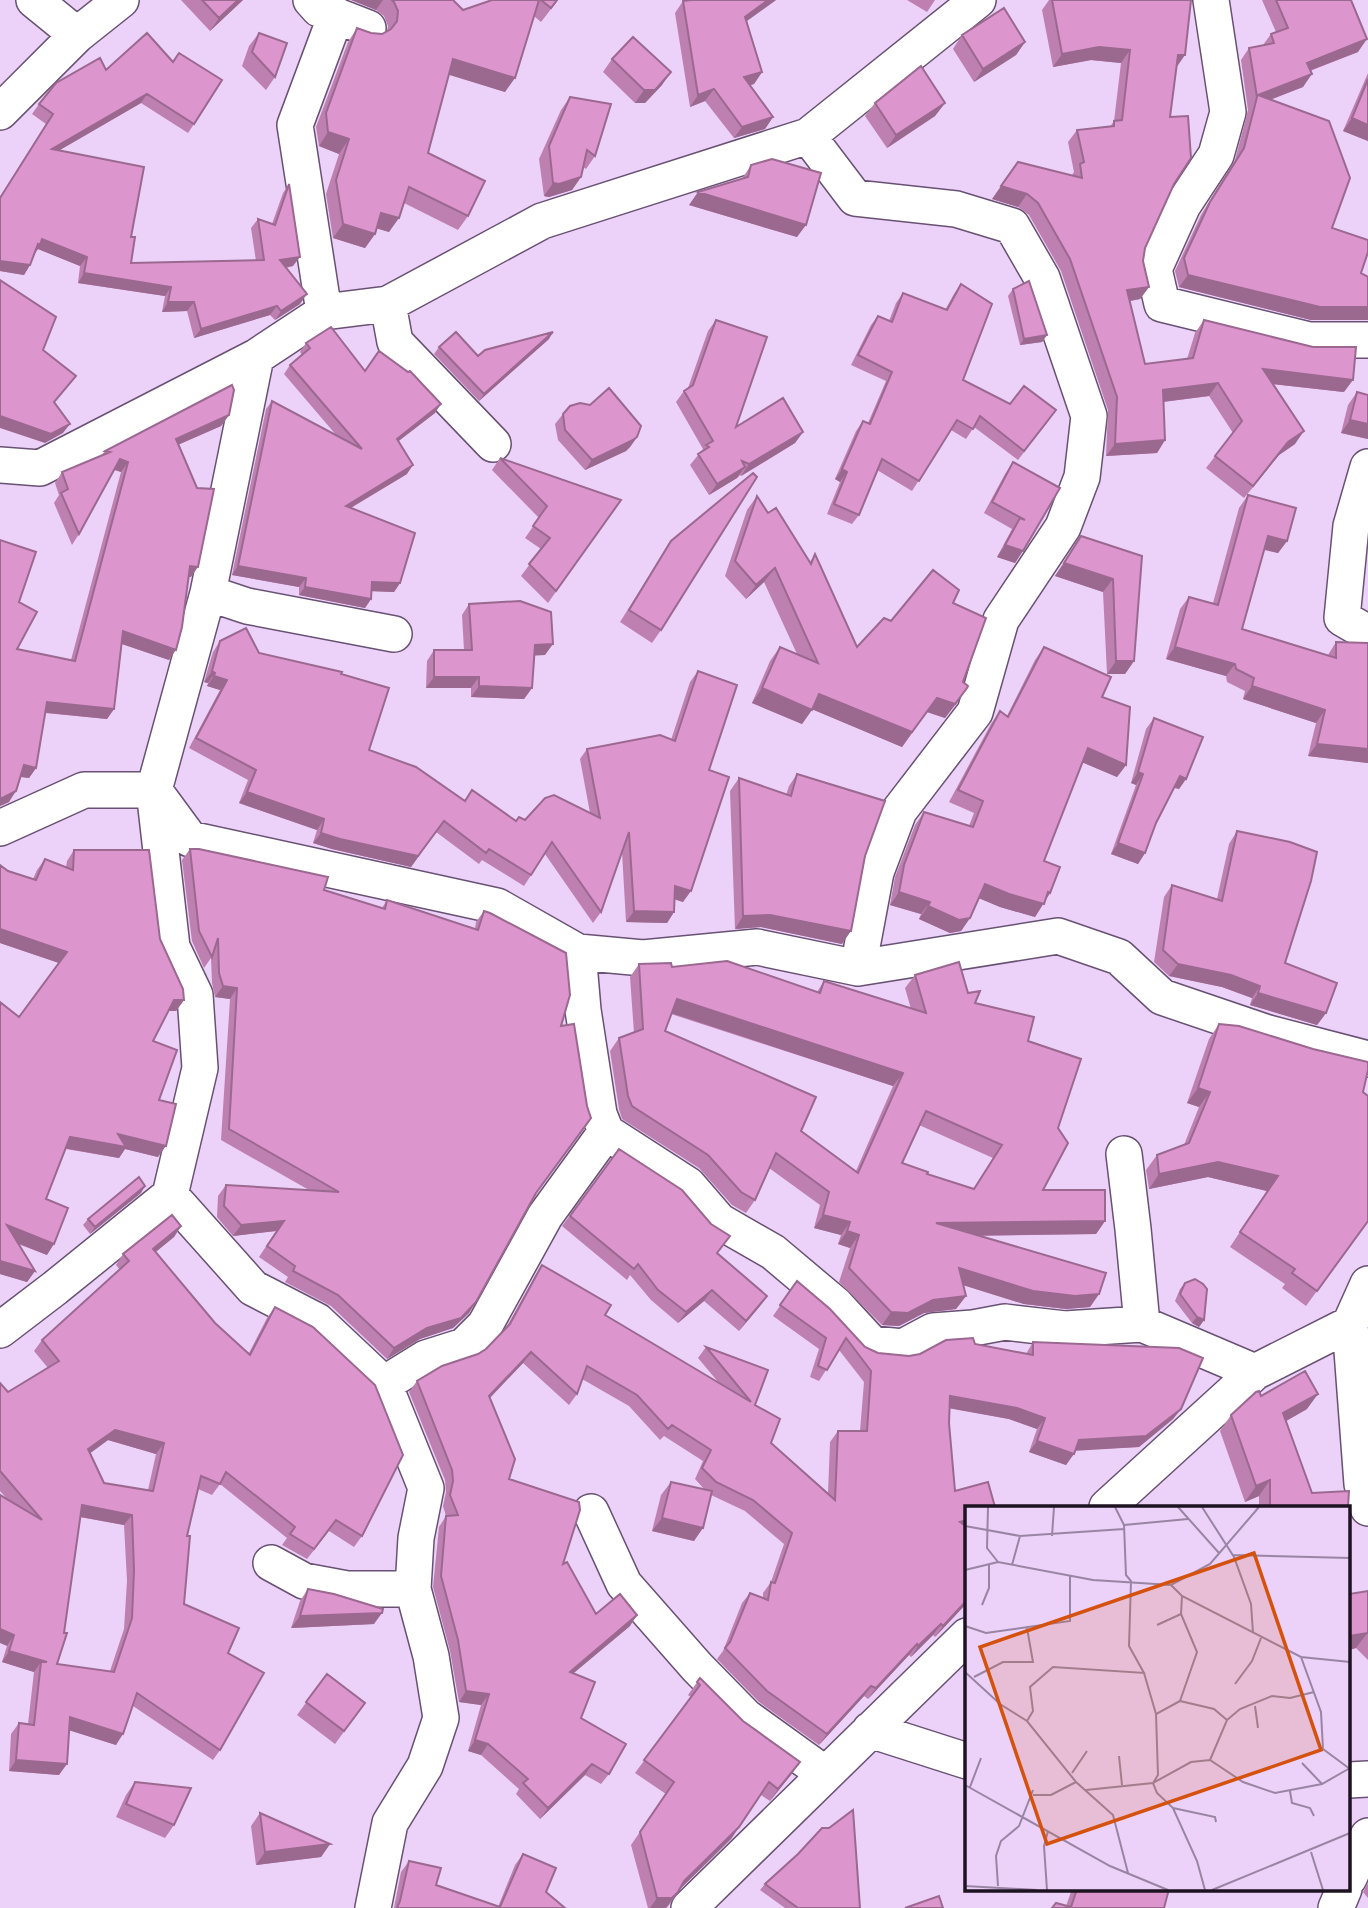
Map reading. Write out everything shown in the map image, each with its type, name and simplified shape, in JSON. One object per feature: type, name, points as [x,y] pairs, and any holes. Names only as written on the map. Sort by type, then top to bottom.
[{"type":"street","points":[[34,0],[77,35]]},
{"type":"street","points":[[0,112],[77,35],[121,0]]},
{"type":"street","points":[[0,465],[40,468],[256,357],[324,312],[388,304],[542,221],[808,136],[978,0]]},
{"type":"street","points":[[1211,0],[1228,112],[1216,155],[1183,205],[1154,269],[1162,304],[1309,340],[1368,340]]},
{"type":"street","points":[[324,312],[295,125],[323,8],[368,28]]},
{"type":"street","points":[[808,136],[855,198],[956,209],[1012,226],[1042,278],[1089,416],[1082,477],[1063,527],[1001,620],[975,712],[898,811],[876,872],[858,968]]},
{"type":"street","points":[[388,304],[395,342],[493,444]]},
{"type":"street","points":[[0,1330],[170,1195],[200,1068],[195,995],[172,947],[154,790],[208,593],[256,357]]},
{"type":"street","points":[[1368,467],[1351,526],[1342,618],[1368,633]]},
{"type":"street","points":[[208,593],[247,606],[394,634]]},
{"type":"street","points":[[0,828],[84,790],[154,790]]},
{"type":"street","points":[[154,790],[190,838],[497,906],[578,953],[643,958],[757,947],[858,968],[1058,936],[1119,957],[1162,997],[1268,1033],[1368,1059]]},
{"type":"street","points":[[578,953],[583,1010],[599,1114],[606,1132],[688,1185],[719,1221],[773,1252],[836,1305],[872,1344],[903,1347],[933,1331],[1005,1322],[1065,1329],[1142,1324],[1255,1372]]},
{"type":"street","points":[[384,1384],[426,1358],[464,1346],[485,1325],[545,1216],[606,1132]]},
{"type":"street","points":[[1124,1154],[1142,1324]]},
{"type":"street","points":[[170,1195],[253,1288],[317,1321],[384,1384],[426,1488],[416,1538],[413,1589],[431,1656],[441,1718],[425,1766],[390,1823],[373,1908]]},
{"type":"street","points":[[1368,1284],[1350,1324],[1362,1484],[1368,1508]]},
{"type":"street","points":[[1108,1506],[1255,1372],[1350,1324]]},
{"type":"street","points":[[591,1512],[624,1584],[697,1667],[746,1717],[825,1774]]},
{"type":"street","points":[[271,1563],[304,1581],[347,1590],[413,1589]]},
{"type":"street","points":[[689,1908],[965,1638]]},
{"type":"street","points":[[870,1730],[965,1760]]},
{"type":"street","points":[[1350,1780],[1368,1780]]},
{"type":"street","points":[[1350,1876],[1368,1836]]},
{"type":"street","points":[[1336,1908],[1344,1890]]},
{"type":"building","points":[[202,0],[238,0],[219,18]]},
{"type":"building","points":[[392,0],[453,0],[463,10],[492,0],[539,0],[515,78],[453,59],[428,153],[485,181],[468,216],[409,187],[399,218],[381,213],[375,234],[343,224],[336,180],[349,139],[328,132],[326,113],[357,28],[382,34],[391,29],[397,21],[398,11]]},
{"type":"building","points":[[541,0],[557,0],[551,8]]},
{"type":"building","points":[[768,0],[745,17],[762,72],[744,77],[773,117],[742,127],[714,89],[698,95],[683,1]]},
{"type":"building","points":[[1052,0],[1191,0],[1185,55],[1178,55],[1170,117],[1188,116],[1191,158],[1174,184],[1145,248],[1143,261],[1149,287],[1127,290],[1145,364],[1193,358],[1204,320],[1313,347],[1356,347],[1353,380],[1263,369],[1304,431],[1288,442],[1253,486],[1215,456],[1242,421],[1218,383],[1163,390],[1165,440],[1115,444],[1117,397],[1070,259],[1038,203],[1027,194],[1001,186],[1018,162],[1082,178],[1080,164],[1084,162],[1077,130],[1114,126],[1114,121],[1122,120],[1130,50],[1099,47],[1062,54]]},
{"type":"building","points":[[1276,0],[1351,0],[1367,39],[1307,63],[1312,74],[1258,95],[1329,121],[1350,178],[1332,228],[1368,240],[1368,252],[1361,273],[1368,277],[1368,307],[1320,307],[1188,275],[1184,258],[1210,202],[1244,148],[1257,97],[1249,48],[1274,43],[1271,34],[1288,28]]},
{"type":"building","points":[[1004,8],[1025,42],[983,69],[962,35]]},
{"type":"building","points":[[147,33],[173,62],[179,53],[222,80],[194,124],[147,94],[52,149],[144,167],[131,237],[135,237],[131,263],[264,260],[258,219],[275,225],[289,184],[300,257],[280,260],[307,294],[281,311],[277,306],[201,329],[194,302],[168,302],[171,287],[84,273],[87,257],[42,239],[30,265],[0,261],[0,198],[53,114],[39,104],[56,83],[100,58],[106,70]]},
{"type":"building","points":[[259,33],[287,43],[275,77],[252,52]]},
{"type":"building","points":[[633,37],[671,72],[655,90],[644,90],[612,59]]},
{"type":"building","points":[[921,66],[945,103],[896,135],[875,103]]},
{"type":"building","points":[[1368,79],[1368,125],[1352,118]]},
{"type":"building","points":[[570,97],[611,104],[595,156],[587,150],[581,177],[559,184],[553,183],[549,146]]},
{"type":"building","points":[[772,159],[821,173],[806,225],[698,192],[748,177],[751,165]]},
{"type":"building","points":[[0,280],[56,317],[43,350],[76,376],[54,402],[70,424],[51,434],[0,416]]},
{"type":"building","points":[[1029,281],[1047,335],[1024,339],[1013,289]]},
{"type":"building","points":[[961,284],[992,304],[963,380],[1010,404],[1024,386],[1056,410],[1024,451],[980,416],[973,429],[957,420],[919,481],[882,459],[859,515],[834,504],[847,472],[842,469],[863,421],[870,424],[892,372],[858,355],[878,316],[892,322],[903,293],[947,310]]},
{"type":"building","points":[[716,320],[767,337],[736,427],[783,398],[803,432],[749,464],[742,461],[745,467],[717,484],[698,454],[713,441],[684,391],[693,385]]},
{"type":"building","points":[[331,327],[365,371],[379,351],[410,371],[441,404],[397,439],[413,465],[346,506],[415,533],[400,583],[372,582],[371,599],[305,587],[306,578],[238,566],[272,401],[362,449],[290,365],[310,348],[306,343]]},
{"type":"building","points":[[456,332],[478,356],[485,350],[553,332],[484,394],[439,347]]},
{"type":"building","points":[[232,385],[234,390],[229,415],[176,439],[197,488],[214,489],[198,567],[190,566],[182,627],[176,650],[123,631],[114,709],[47,702],[36,768],[24,765],[16,791],[0,799],[0,540],[36,552],[19,602],[37,612],[17,649],[75,661],[128,462],[120,459],[79,534],[61,493],[68,489],[62,472],[110,452],[105,451]]},
{"type":"building","points":[[609,388],[641,426],[633,440],[592,460],[565,430],[563,414],[570,406],[580,403],[590,405]]},
{"type":"building","points":[[1357,392],[1368,395],[1368,424],[1350,420]]},
{"type":"building","points":[[500,458],[621,500],[556,591],[529,564],[550,538],[533,526],[547,506]]},
{"type":"building","points":[[1013,462],[1060,488],[1023,551],[1005,545],[1020,518],[1025,520],[992,502]]},
{"type":"building","points":[[753,473],[757,477],[661,630],[629,610],[671,541]]},
{"type":"building","points":[[1248,495],[1296,508],[1287,541],[1268,536],[1242,629],[1336,658],[1336,642],[1368,643],[1368,749],[1317,744],[1325,710],[1252,686],[1254,678],[1236,669],[1235,664],[1175,647],[1189,597],[1218,605]]},
{"type":"building","points":[[757,496],[768,513],[776,508],[811,564],[815,554],[857,647],[884,618],[891,621],[933,570],[959,590],[953,603],[986,618],[963,682],[968,686],[955,704],[937,698],[912,732],[819,694],[812,710],[762,688],[780,647],[818,663],[775,568],[756,585],[735,561]]},
{"type":"building","points":[[1081,536],[1142,556],[1134,661],[1116,661],[1113,579],[1064,563]]},
{"type":"building","points":[[520,601],[551,612],[553,644],[535,645],[532,688],[479,686],[479,677],[434,677],[434,650],[472,650],[469,604]]},
{"type":"building","points":[[246,628],[259,653],[342,672],[341,674],[389,688],[369,750],[416,767],[465,801],[472,790],[516,821],[519,817],[525,820],[545,798],[554,795],[600,818],[587,749],[660,735],[675,741],[698,671],[737,685],[709,770],[729,777],[691,891],[675,886],[674,912],[634,911],[629,832],[601,912],[552,842],[531,875],[489,849],[486,853],[444,821],[418,856],[321,833],[324,819],[247,792],[256,770],[196,738],[227,680],[214,676],[212,671],[220,641]]},
{"type":"building","points":[[1044,647],[1111,677],[1102,697],[1130,707],[1126,765],[1088,748],[1044,861],[1060,867],[1044,904],[985,884],[970,918],[959,920],[928,906],[930,902],[899,892],[904,865],[924,812],[973,827],[983,801],[958,790],[1000,711],[1008,717]]},
{"type":"building","points":[[1154,718],[1203,737],[1186,779],[1180,776],[1156,823],[1145,853],[1118,843],[1143,774],[1138,772]]},
{"type":"building","points":[[797,774],[885,801],[865,856],[851,931],[770,915],[743,916],[739,778],[791,796]]},
{"type":"building","points":[[1237,831],[1290,842],[1317,852],[1311,881],[1285,963],[1337,983],[1326,1013],[1258,993],[1260,986],[1231,975],[1178,964],[1163,950],[1172,885],[1222,901]]},
{"type":"building","points":[[190,849],[328,877],[324,890],[385,909],[387,900],[478,930],[484,911],[566,953],[570,995],[561,1026],[574,1024],[591,1118],[536,1193],[476,1302],[461,1318],[427,1328],[394,1348],[338,1295],[293,1271],[295,1266],[267,1246],[284,1221],[241,1225],[224,1206],[226,1185],[339,1192],[229,1129],[237,988],[223,986],[219,973],[218,938],[212,957],[199,931]]},
{"type":"building","points":[[74,850],[149,850],[160,939],[183,989],[184,1000],[174,1000],[153,1041],[177,1050],[159,1100],[176,1104],[166,1146],[118,1134],[126,1147],[70,1137],[46,1199],[68,1208],[54,1244],[7,1225],[35,1271],[0,1261],[0,1002],[19,1017],[67,952],[0,929],[0,865],[8,871],[36,880],[45,859],[73,870]]},
{"type":"building","points":[[727,961],[820,993],[824,981],[926,1013],[915,975],[959,962],[968,993],[980,991],[975,1003],[1034,1017],[1028,1041],[1081,1059],[1058,1128],[1068,1143],[1043,1190],[1105,1190],[1105,1221],[936,1223],[1106,1273],[1099,1294],[1075,1296],[1033,1291],[959,1268],[966,1296],[933,1300],[908,1313],[891,1312],[849,1268],[859,1235],[847,1231],[850,1222],[823,1215],[829,1192],[776,1153],[755,1200],[741,1192],[708,1155],[632,1106],[619,1038],[643,1029],[639,964],[671,963],[672,967]],"holes":[[[677,999],[903,1073],[858,1173],[801,1131],[816,1097],[665,1031]],[[926,1111],[1002,1145],[974,1189],[902,1163]]]},
{"type":"building","points":[[1219,1024],[1239,1026],[1313,1049],[1368,1062],[1363,1092],[1368,1096],[1368,1221],[1317,1291],[1292,1273],[1295,1269],[1240,1232],[1278,1176],[1218,1162],[1159,1174],[1157,1155],[1189,1143],[1210,1092],[1198,1088]]},
{"type":"building","points":[[619,1149],[682,1190],[711,1224],[730,1236],[717,1253],[767,1296],[746,1321],[712,1290],[686,1312],[658,1290],[638,1264],[634,1269],[570,1216]]},
{"type":"building","points":[[139,1177],[145,1186],[95,1227],[88,1219]]},
{"type":"building","points":[[172,1215],[181,1226],[153,1249],[215,1323],[250,1355],[275,1307],[313,1327],[375,1385],[403,1455],[362,1536],[336,1520],[314,1549],[290,1534],[295,1527],[226,1472],[220,1484],[201,1476],[187,1536],[190,1536],[184,1604],[239,1628],[228,1653],[264,1673],[220,1750],[137,1693],[123,1734],[70,1717],[67,1764],[16,1760],[19,1723],[34,1725],[41,1662],[47,1662],[9,1651],[14,1635],[0,1629],[0,1495],[42,1520],[0,1471],[0,1383],[8,1392],[59,1361],[42,1340],[129,1261],[123,1254]],"holes":[[[115,1430],[164,1443],[153,1491],[104,1483],[88,1449]],[[82,1505],[132,1515],[132,1618],[114,1672],[57,1664],[67,1633],[64,1633]]]},
{"type":"building","points":[[542,1265],[611,1305],[605,1315],[751,1402],[706,1347],[768,1370],[755,1405],[780,1419],[771,1443],[835,1500],[838,1431],[867,1431],[871,1371],[846,1338],[827,1370],[818,1366],[826,1338],[780,1305],[797,1281],[830,1309],[865,1347],[878,1353],[909,1356],[920,1354],[946,1340],[973,1338],[975,1344],[1033,1355],[1033,1342],[1179,1348],[1203,1358],[1181,1409],[1146,1436],[1079,1440],[1074,1454],[1037,1441],[1045,1418],[1017,1408],[950,1396],[949,1423],[955,1491],[988,1482],[995,1506],[965,1506],[965,1521],[960,1522],[965,1526],[965,1602],[943,1626],[941,1624],[918,1646],[917,1644],[876,1688],[871,1686],[827,1734],[767,1691],[725,1648],[750,1593],[768,1600],[771,1582],[775,1583],[792,1533],[753,1500],[716,1482],[702,1468],[711,1450],[672,1425],[668,1429],[637,1395],[587,1366],[577,1394],[531,1352],[489,1396],[515,1459],[509,1479],[579,1502],[580,1510],[563,1564],[567,1562],[596,1614],[620,1594],[637,1615],[570,1672],[595,1682],[581,1718],[626,1744],[609,1774],[592,1764],[548,1808],[523,1783],[528,1779],[488,1744],[475,1740],[489,1694],[466,1691],[458,1640],[441,1576],[446,1516],[458,1515],[450,1495],[452,1470],[417,1381],[442,1366],[478,1354],[510,1324]]},
{"type":"building","points":[[1195,1279],[1207,1289],[1204,1320],[1197,1317],[1180,1294],[1185,1283]]},
{"type":"building","points":[[1305,1371],[1318,1394],[1283,1413],[1312,1493],[1349,1491],[1348,1506],[1270,1506],[1270,1480],[1256,1486],[1231,1415],[1256,1392],[1259,1391],[1261,1396]]},
{"type":"building","points":[[671,1482],[712,1491],[703,1528],[662,1518]]},
{"type":"building","points":[[308,1589],[383,1609],[382,1613],[300,1616]]},
{"type":"building","points":[[1368,1591],[1368,1633],[1350,1636],[1350,1594]]},
{"type":"building","points":[[327,1674],[365,1703],[344,1731],[306,1702]]},
{"type":"building","points":[[700,1678],[743,1721],[800,1762],[778,1789],[769,1782],[739,1827],[684,1881],[672,1898],[657,1898],[640,1832],[674,1782],[644,1760],[700,1685],[697,1682]]},
{"type":"building","points":[[135,1782],[191,1788],[174,1825],[126,1804]]},
{"type":"building","points":[[853,1810],[860,1908],[798,1908],[765,1884],[822,1828],[829,1828]]},
{"type":"building","points":[[260,1813],[330,1844],[265,1852]]},
{"type":"building","points":[[523,1854],[556,1868],[546,1892],[565,1908],[397,1908],[409,1861],[441,1868],[436,1885],[500,1907]]},
{"type":"building","points":[[1077,1890],[1169,1890],[1164,1908],[1052,1908],[1056,1903],[1071,1907]]},
{"type":"building","points":[[939,1896],[943,1908],[905,1908]]}]
